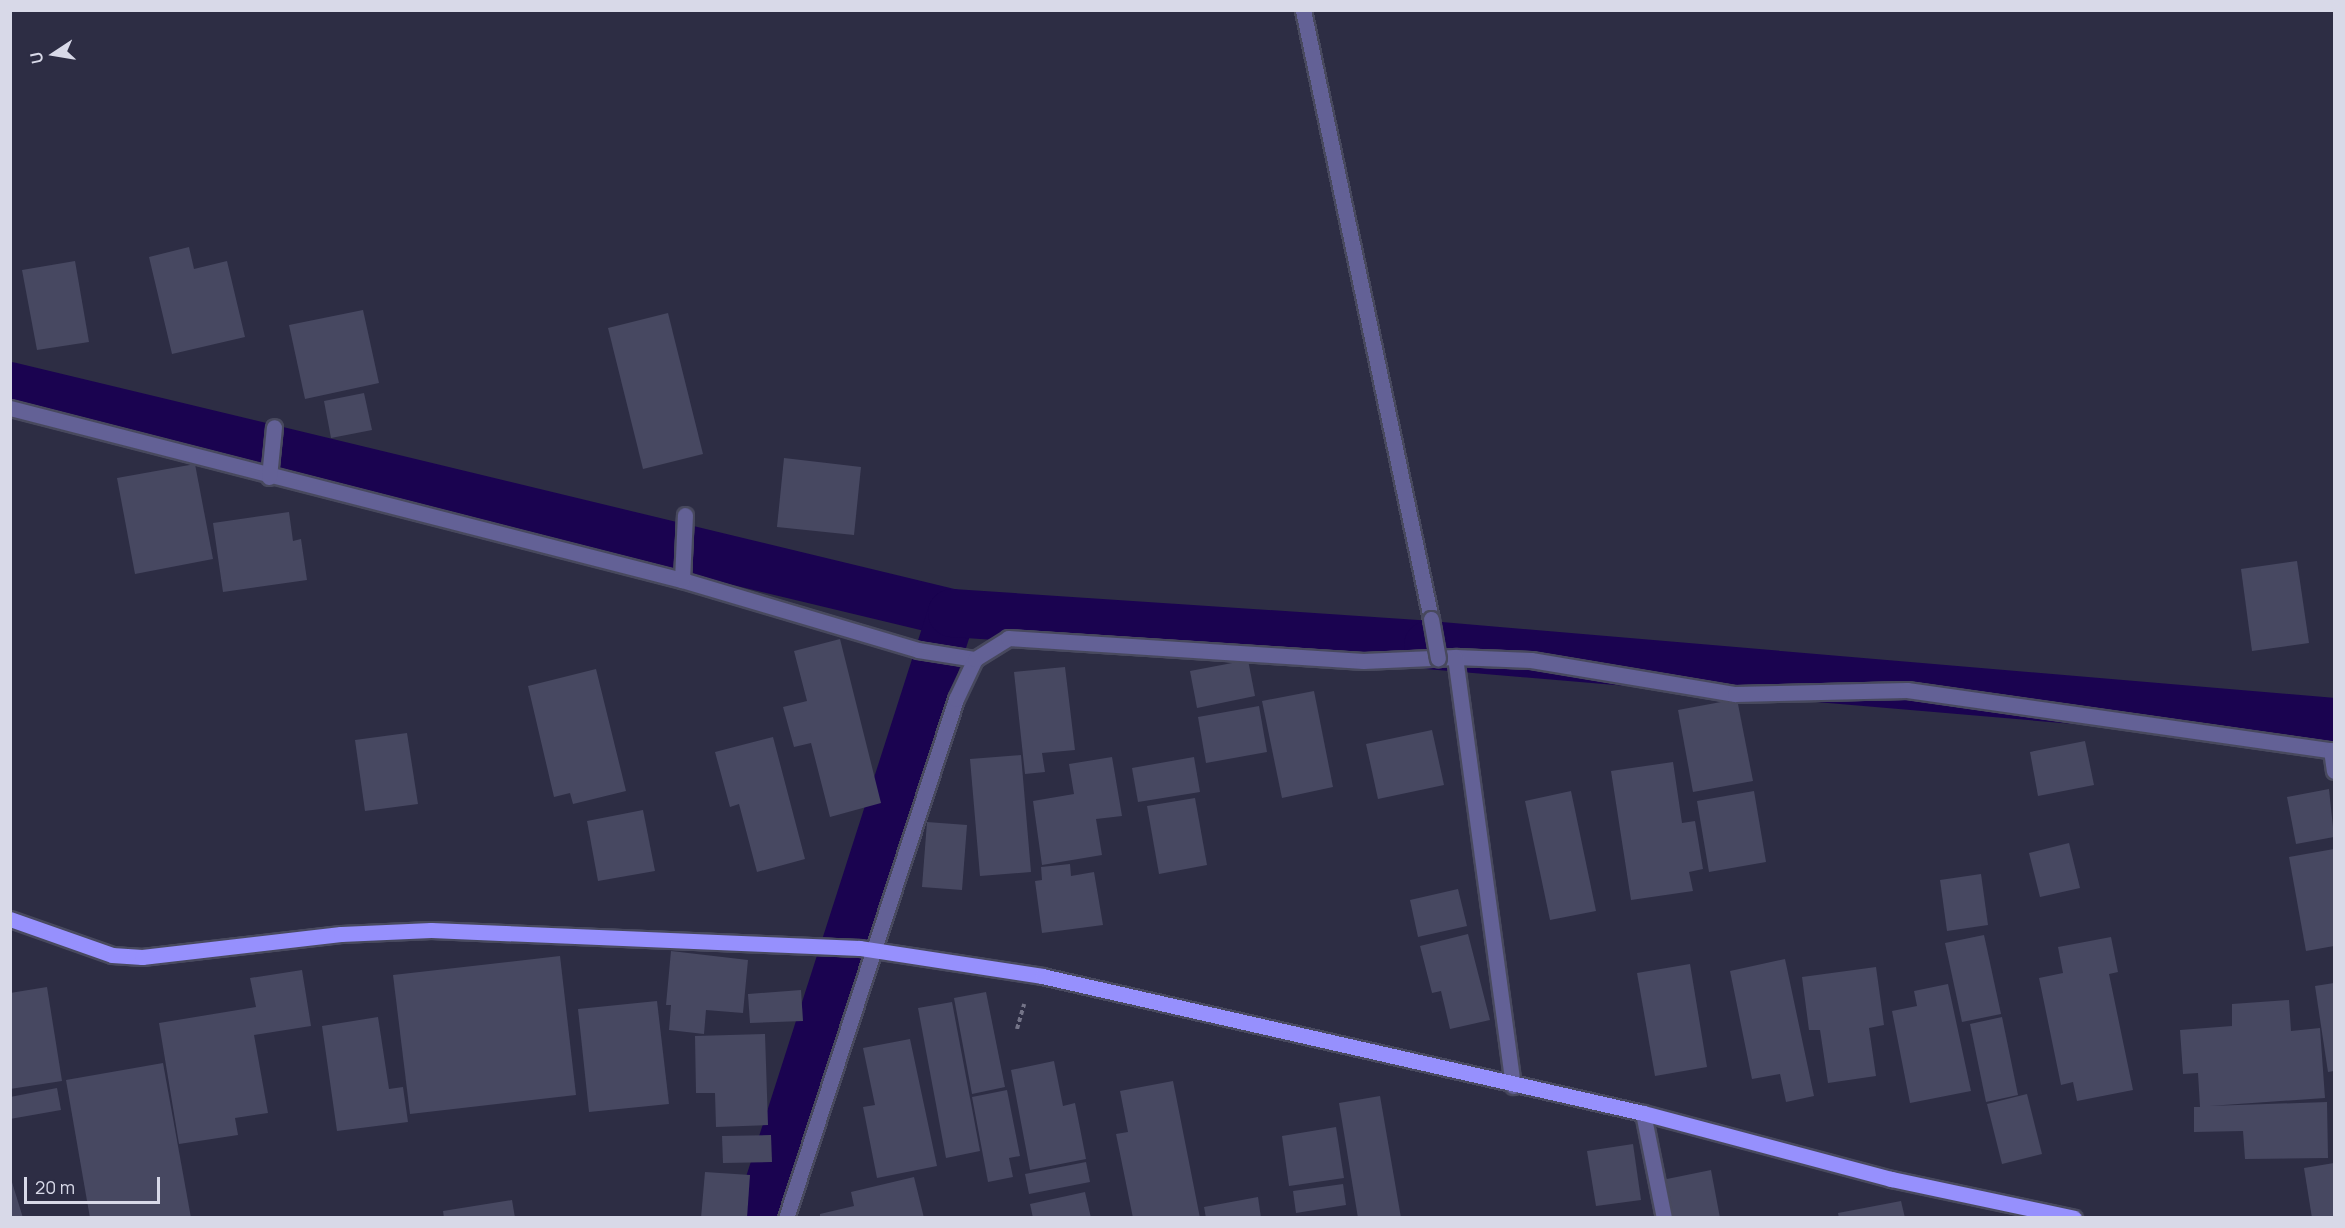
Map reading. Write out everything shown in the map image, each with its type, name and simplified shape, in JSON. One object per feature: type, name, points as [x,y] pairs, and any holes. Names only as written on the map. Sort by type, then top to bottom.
[{"type":"main road","points":[[10,919],[112,955],[142,957],[341,934],[430,930],[866,950],[1042,976],[1513,1086],[1643,1113],[1891,1179],[2074,1218]]},
{"type":"street","points":[[1303,10],[1438,658],[1455,657]]},
{"type":"street","points":[[10,408],[270,472],[682,580],[918,650],[975,659]]},
{"type":"street","points":[[270,472],[274,427]]},
{"type":"street","points":[[682,580],[685,515]]},
{"type":"street","points":[[786,1218],[866,950],[956,699],[975,659],[1008,638],[1364,661],[1455,657],[1531,660],[1735,694],[1907,690],[2333,751],[2334,771]]},
{"type":"street","points":[[1455,657],[1513,1086]]},
{"type":"street","points":[[1643,1113],[1664,1218]]},
{"type":"building","points":[[189,247],[194,269],[227,261],[245,337],[172,354],[149,257]]},
{"type":"building","points":[[75,261],[89,342],[37,350],[22,270]]},
{"type":"building","points":[[363,310],[379,383],[305,399],[289,325]]},
{"type":"building","points":[[668,313],[703,454],[643,469],[608,328]]},
{"type":"building","points":[[364,393],[372,430],[331,438],[324,401]]},
{"type":"building","points":[[784,458],[861,467],[854,535],[777,527]]},
{"type":"building","points":[[195,464],[213,559],[135,574],[117,478]]},
{"type":"building","points":[[289,512],[293,541],[301,539],[307,580],[223,592],[213,523]]},
{"type":"building","points":[[2297,561],[2309,643],[2252,651],[2241,569]]},
{"type":"building","points":[[840,639],[881,803],[830,817],[811,743],[794,747],[783,707],[807,701],[794,651]]},
{"type":"building","points":[[1248,660],[1255,696],[1197,708],[1190,671]]},
{"type":"building","points":[[1065,667],[1075,750],[1042,753],[1045,772],[1025,774],[1014,672]]},
{"type":"building","points":[[596,669],[626,791],[573,804],[570,793],[554,797],[528,686]]},
{"type":"building","points":[[1314,691],[1333,787],[1282,798],[1262,701]]},
{"type":"building","points":[[1737,699],[1753,781],[1693,792],[1678,710]]},
{"type":"building","points":[[1259,706],[1267,752],[1206,763],[1198,717]]},
{"type":"building","points":[[1432,730],[1444,785],[1378,799],[1366,744]]},
{"type":"building","points":[[407,733],[418,804],[365,811],[355,740]]},
{"type":"building","points":[[773,737],[805,859],[757,872],[739,804],[730,807],[715,752]]},
{"type":"building","points":[[2085,741],[2094,785],[2038,796],[2030,752]]},
{"type":"building","points":[[1021,755],[1031,872],[980,876],[970,759]]},
{"type":"building","points":[[1112,757],[1122,816],[1096,819],[1102,855],[1042,865],[1033,801],[1074,794],[1069,764]]},
{"type":"building","points":[[1194,757],[1200,792],[1138,802],[1132,768]]},
{"type":"building","points":[[1673,762],[1682,823],[1695,821],[1703,869],[1689,872],[1693,891],[1631,900],[1611,771]]},
{"type":"building","points":[[2329,789],[2334,837],[2296,844],[2287,797]]},
{"type":"building","points":[[1571,791],[1596,911],[1550,920],[1525,801]]},
{"type":"building","points":[[1754,791],[1766,862],[1709,872],[1697,801]]},
{"type":"building","points":[[1195,798],[1207,865],[1159,874],[1147,806]]},
{"type":"building","points":[[643,810],[655,871],[598,881],[587,821]]},
{"type":"building","points":[[927,822],[967,825],[962,890],[922,887]]},
{"type":"building","points":[[2069,843],[2080,888],[2040,897],[2029,853]]},
{"type":"building","points":[[2334,849],[2334,946],[2306,951],[2289,857]]},
{"type":"building","points":[[1070,864],[1071,876],[1094,872],[1103,925],[1042,933],[1035,881],[1042,880],[1041,867]]},
{"type":"building","points":[[1981,874],[1988,925],[1947,931],[1940,880]]},
{"type":"building","points":[[1458,889],[1467,926],[1418,937],[1410,900]]},
{"type":"building","points":[[1468,934],[1490,1020],[1450,1029],[1441,991],[1432,993],[1420,946]]},
{"type":"building","points":[[1984,935],[2001,1014],[1962,1022],[1945,943]]},
{"type":"building","points":[[2111,937],[2118,972],[2109,974],[2133,1090],[2077,1101],[2073,1082],[2061,1085],[2039,978],[2063,973],[2058,947]]},
{"type":"building","points":[[671,951],[748,960],[743,1013],[706,1010],[704,1034],[669,1030],[671,1005],[666,1005]]},
{"type":"building","points":[[560,956],[576,1095],[410,1114],[393,975]]},
{"type":"building","points":[[1785,959],[1814,1096],[1786,1102],[1780,1074],[1752,1079],[1730,971]]},
{"type":"building","points":[[1690,964],[1707,1067],[1655,1076],[1637,973]]},
{"type":"building","points":[[1876,967],[1884,1025],[1869,1028],[1876,1076],[1828,1083],[1820,1030],[1809,1030],[1802,977]]},
{"type":"building","points":[[302,970],[311,1026],[254,1035],[268,1113],[235,1118],[238,1135],[179,1144],[159,1023],[256,1007],[250,978]]},
{"type":"building","points":[[2334,983],[2334,1071],[2328,1072],[2315,986]]},
{"type":"building","points":[[1948,984],[1971,1091],[1910,1103],[1892,1011],[1917,1006],[1914,991]]},
{"type":"building","points":[[47,987],[62,1081],[10,1089],[10,993]]},
{"type":"building","points":[[801,990],[803,1021],[750,1023],[748,994]]},
{"type":"building","points":[[986,992],[1005,1087],[972,1094],[954,998]]},
{"type":"building","points":[[2289,1000],[2291,1031],[2320,1028],[2325,1098],[2209,1106],[2327,1102],[2328,1158],[2245,1159],[2243,1131],[2194,1132],[2194,1107],[2200,1107],[2198,1073],[2183,1074],[2180,1030],[2232,1026],[2232,1004]]},
{"type":"building","points":[[657,1001],[669,1104],[589,1112],[578,1009]]},
{"type":"building","points":[[952,1002],[980,1151],[946,1158],[918,1008]]},
{"type":"building","points":[[378,1017],[389,1089],[403,1087],[408,1122],[337,1131],[322,1026]]},
{"type":"building","points":[[2002,1017],[2018,1095],[1986,1102],[1970,1024]]},
{"type":"building","points":[[765,1034],[768,1125],[716,1127],[715,1093],[696,1093],[695,1036]]},
{"type":"building","points":[[910,1039],[937,1166],[877,1178],[863,1107],[875,1105],[863,1048]]},
{"type":"building","points":[[1054,1061],[1063,1106],[1075,1103],[1086,1159],[1030,1170],[1011,1070]]},
{"type":"building","points":[[163,1063],[191,1218],[90,1218],[66,1080]]},
{"type":"building","points":[[1173,1081],[1200,1218],[1133,1218],[1116,1134],[1128,1132],[1120,1091]]},
{"type":"building","points":[[57,1088],[61,1110],[10,1119],[10,1097]]},
{"type":"building","points":[[1007,1090],[1020,1156],[1009,1158],[1013,1177],[988,1182],[972,1097]]},
{"type":"building","points":[[2027,1094],[2042,1154],[2002,1164],[1987,1104]]},
{"type":"building","points":[[1380,1096],[1401,1218],[1358,1218],[1339,1103]]},
{"type":"building","points":[[1336,1127],[1344,1178],[1289,1186],[1282,1136]]},
{"type":"building","points":[[771,1135],[772,1162],[723,1163],[722,1136]]},
{"type":"building","points":[[1633,1144],[1641,1200],[1596,1206],[1587,1151]]},
{"type":"building","points":[[1086,1162],[1090,1182],[1029,1194],[1025,1174]]},
{"type":"building","points":[[2334,1163],[2334,1218],[2312,1218],[2304,1168]]},
{"type":"building","points":[[1711,1170],[1720,1218],[1669,1218],[1662,1180]]},
{"type":"building","points":[[705,1172],[750,1175],[747,1218],[701,1218]]},
{"type":"building","points":[[914,1177],[924,1218],[820,1218],[820,1214],[854,1206],[851,1192]]},
{"type":"building","points":[[11,1179],[23,1218],[10,1218]]},
{"type":"building","points":[[1343,1184],[1346,1205],[1296,1213],[1293,1191]]},
{"type":"building","points":[[1085,1192],[1091,1218],[1033,1218],[1030,1204]]},
{"type":"building","points":[[1258,1197],[1261,1218],[1206,1218],[1204,1207]]},
{"type":"building","points":[[512,1200],[515,1218],[444,1218],[443,1211]]},
{"type":"building","points":[[1901,1201],[1905,1218],[1839,1218],[1838,1213]]},
{"type":"waterway","points":[[10,386],[952,613]]},
{"type":"waterway","points":[[758,1218],[952,613],[1428,645],[2334,722]]}]
